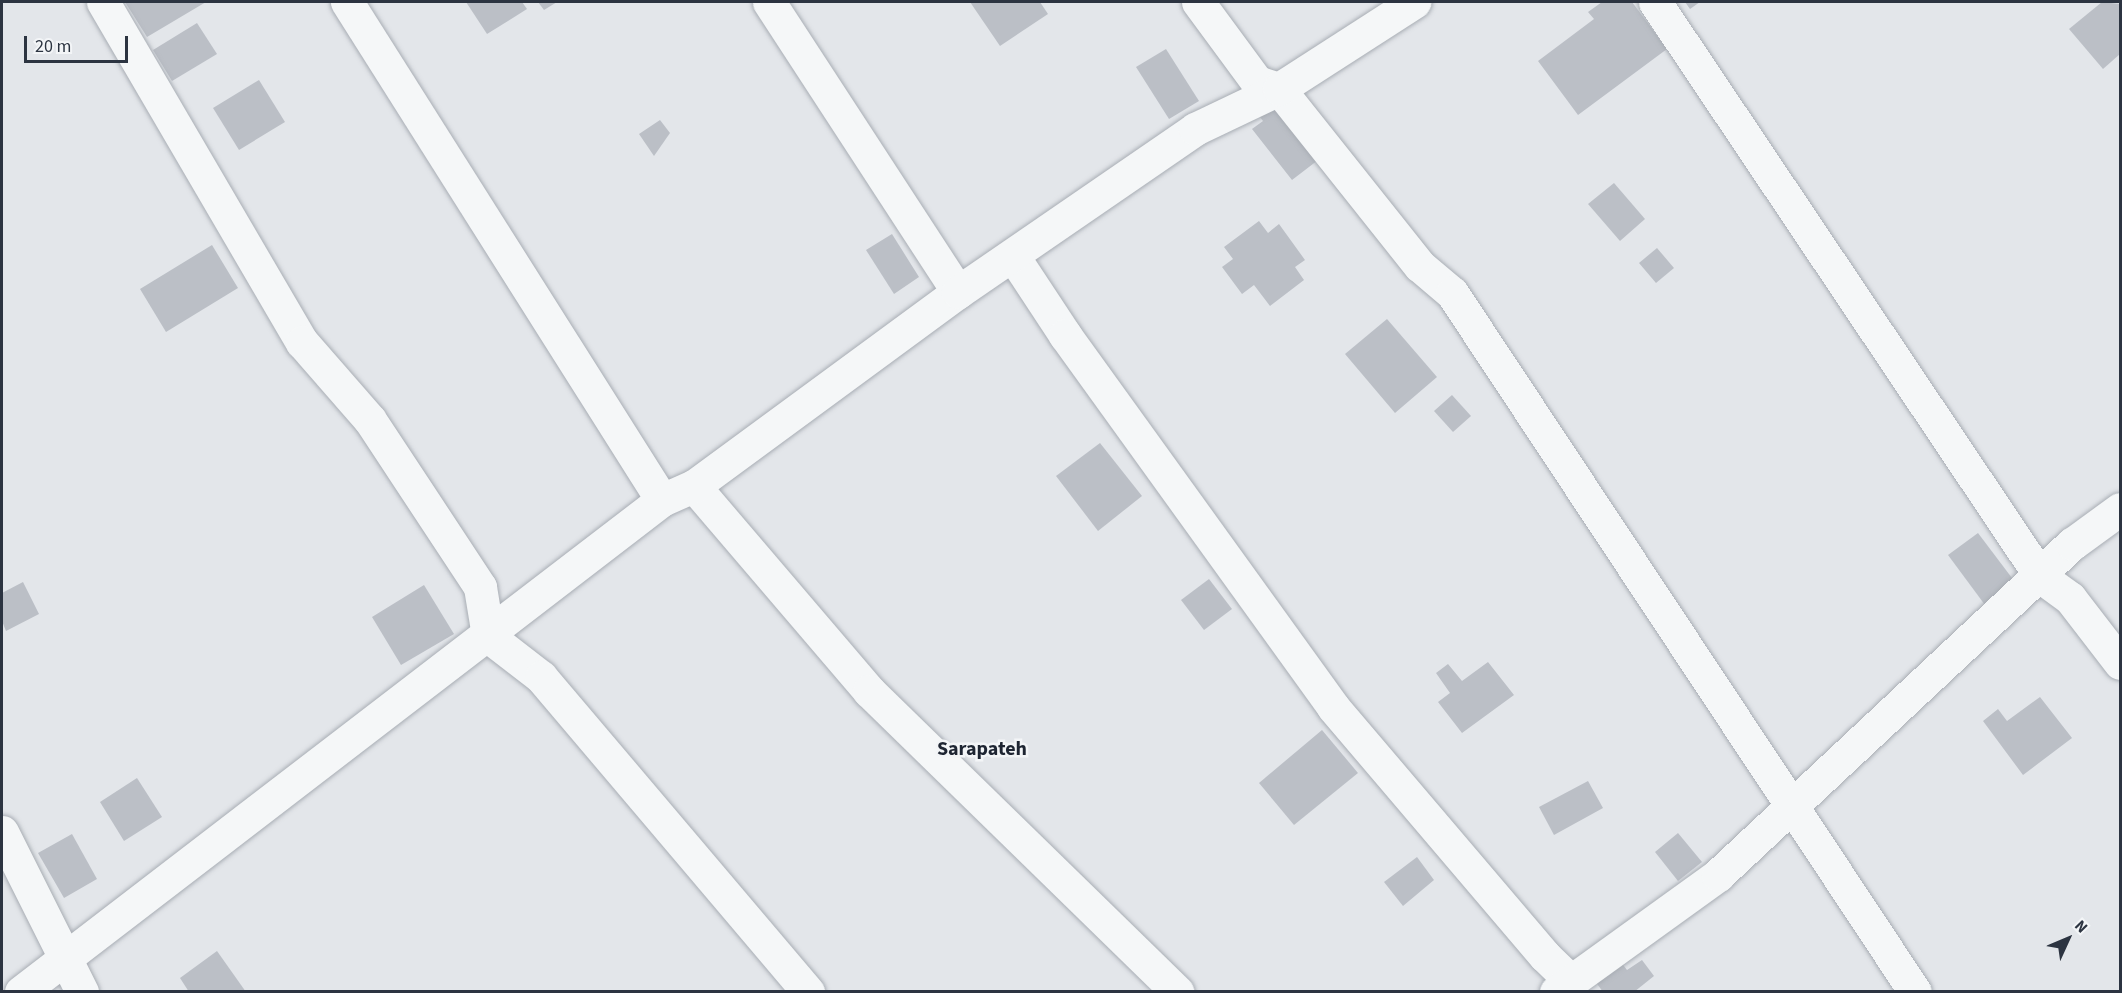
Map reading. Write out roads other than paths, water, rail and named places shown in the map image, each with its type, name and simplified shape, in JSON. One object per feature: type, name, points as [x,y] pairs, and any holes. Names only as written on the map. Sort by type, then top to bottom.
[{"type":"street","points":[[103,2],[302,342],[369,420],[480,588],[488,636],[541,677],[808,992]]},
{"type":"street","points":[[347,2],[663,500]]},
{"type":"street","points":[[769,2],[958,292]]},
{"type":"street","points":[[1198,2],[1257,82],[1279,89],[1420,266],[1452,293],[1916,992]]},
{"type":"street","points":[[21,992],[65,954],[488,636],[663,500],[694,486],[958,292],[1195,129],[1279,89],[1414,2]]},
{"type":"street","points":[[1654,2],[2041,578],[2070,598],[2121,663]]},
{"type":"street","points":[[1013,256],[1065,335],[1333,707],[1563,986],[1719,875],[1792,802],[2041,578],[2072,544],[2121,509]]},
{"type":"street","points":[[694,486],[869,691],[1177,992]]},
{"type":"street","points":[[2,832],[82,992]]},
{"type":"district","name":"Sarapateh","points":[[982,749]]}]
